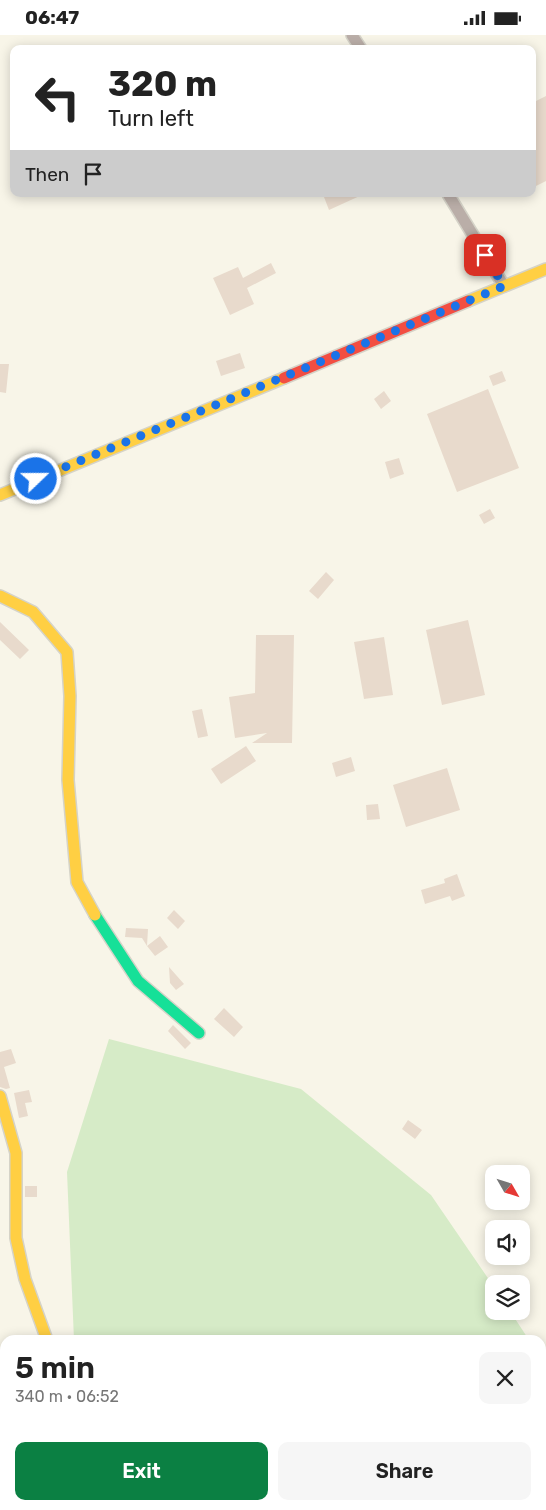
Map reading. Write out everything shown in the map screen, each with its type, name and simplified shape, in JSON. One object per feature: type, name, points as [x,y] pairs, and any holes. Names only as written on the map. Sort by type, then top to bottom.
[{"type":"street","points":[[450,197],[504,286]]},
{"type":"street","points":[[0,495],[546,269]]},
{"type":"street","points":[[0,596],[33,612],[67,651],[70,696],[68,780],[77,882],[99,921],[138,981],[199,1033]]},
{"type":"street","points":[[0,1096],[16,1153],[16,1238],[25,1279],[45,1335]]},
{"type":"green space","points":[[109,1039],[301,1089],[431,1195],[486,1275],[485,1320],[516,1320],[526,1335],[74,1335],[67,1172]]},
{"type":"building","points":[[546,96],[546,181],[536,186],[536,101]]},
{"type":"building","points":[[324,197],[357,197],[329,210]]},
{"type":"building","points":[[271,263],[276,273],[247,288],[254,304],[230,315],[213,278],[238,267],[243,278]]},
{"type":"building","points":[[240,353],[245,368],[221,376],[216,361]]},
{"type":"building","points":[[0,364],[9,364],[6,393],[0,392]]},
{"type":"building","points":[[502,371],[506,381],[493,386],[489,376]]},
{"type":"building","points":[[488,389],[519,468],[457,492],[427,414]]},
{"type":"building","points":[[384,391],[391,401],[381,409],[374,399]]},
{"type":"building","points":[[399,458],[404,474],[390,479],[385,462]]},
{"type":"building","points":[[490,509],[495,518],[484,524],[479,515]]},
{"type":"building","points":[[326,572],[334,580],[318,599],[309,591]]},
{"type":"building","points":[[468,620],[485,695],[442,705],[426,630]]},
{"type":"building","points":[[0,622],[29,650],[20,659],[0,640]]},
{"type":"building","points":[[256,635],[294,635],[292,743],[252,743],[267,733],[235,738],[229,697],[255,693]]},
{"type":"building","points":[[384,637],[393,695],[364,699],[354,642]]},
{"type":"building","points":[[202,709],[208,736],[198,738],[192,711]]},
{"type":"building","points":[[246,746],[256,761],[221,784],[211,769]]},
{"type":"building","points":[[351,757],[355,771],[336,777],[332,763]]},
{"type":"building","points":[[447,768],[460,810],[406,827],[393,785]]},
{"type":"building","points":[[378,804],[380,819],[367,820],[366,805]]},
{"type":"building","points":[[457,874],[465,896],[452,901],[450,896],[425,904],[421,890],[445,883],[444,879]]},
{"type":"building","points":[[174,910],[185,921],[178,929],[167,918]]},
{"type":"building","points":[[126,928],[148,929],[147,946],[142,938],[125,937]]},
{"type":"building","points":[[160,936],[168,947],[155,956],[147,946]]},
{"type":"building","points":[[169,967],[184,984],[176,990],[170,983]]},
{"type":"building","points":[[224,1008],[243,1027],[234,1037],[214,1019]]},
{"type":"building","points":[[173,1025],[191,1043],[185,1049],[168,1031]]},
{"type":"building","points":[[11,1049],[16,1063],[4,1067],[10,1088],[6,1089],[0,1087],[0,1052]]},
{"type":"building","points":[[29,1090],[32,1102],[25,1103],[28,1116],[19,1118],[14,1093]]},
{"type":"building","points":[[408,1120],[422,1130],[415,1139],[402,1129]]},
{"type":"building","points":[[25,1186],[37,1186],[37,1197],[25,1197]]},
{"type":"traffic: fast","points":[[95,915],[138,981],[199,1033]]},
{"type":"traffic: slow","points":[[468,301],[546,269]]},
{"type":"traffic: slow","points":[[0,495],[284,378]]},
{"type":"traffic: slow","points":[[0,596],[33,612],[67,652],[70,696],[68,780],[77,882],[95,915]]},
{"type":"traffic: slow","points":[[0,1096],[16,1153],[16,1238],[25,1279],[45,1335]]},
{"type":"traffic: jam","points":[[284,378],[468,301]]},
{"type":"route","points":[[36,479],[504,286],[485,255]]}]
